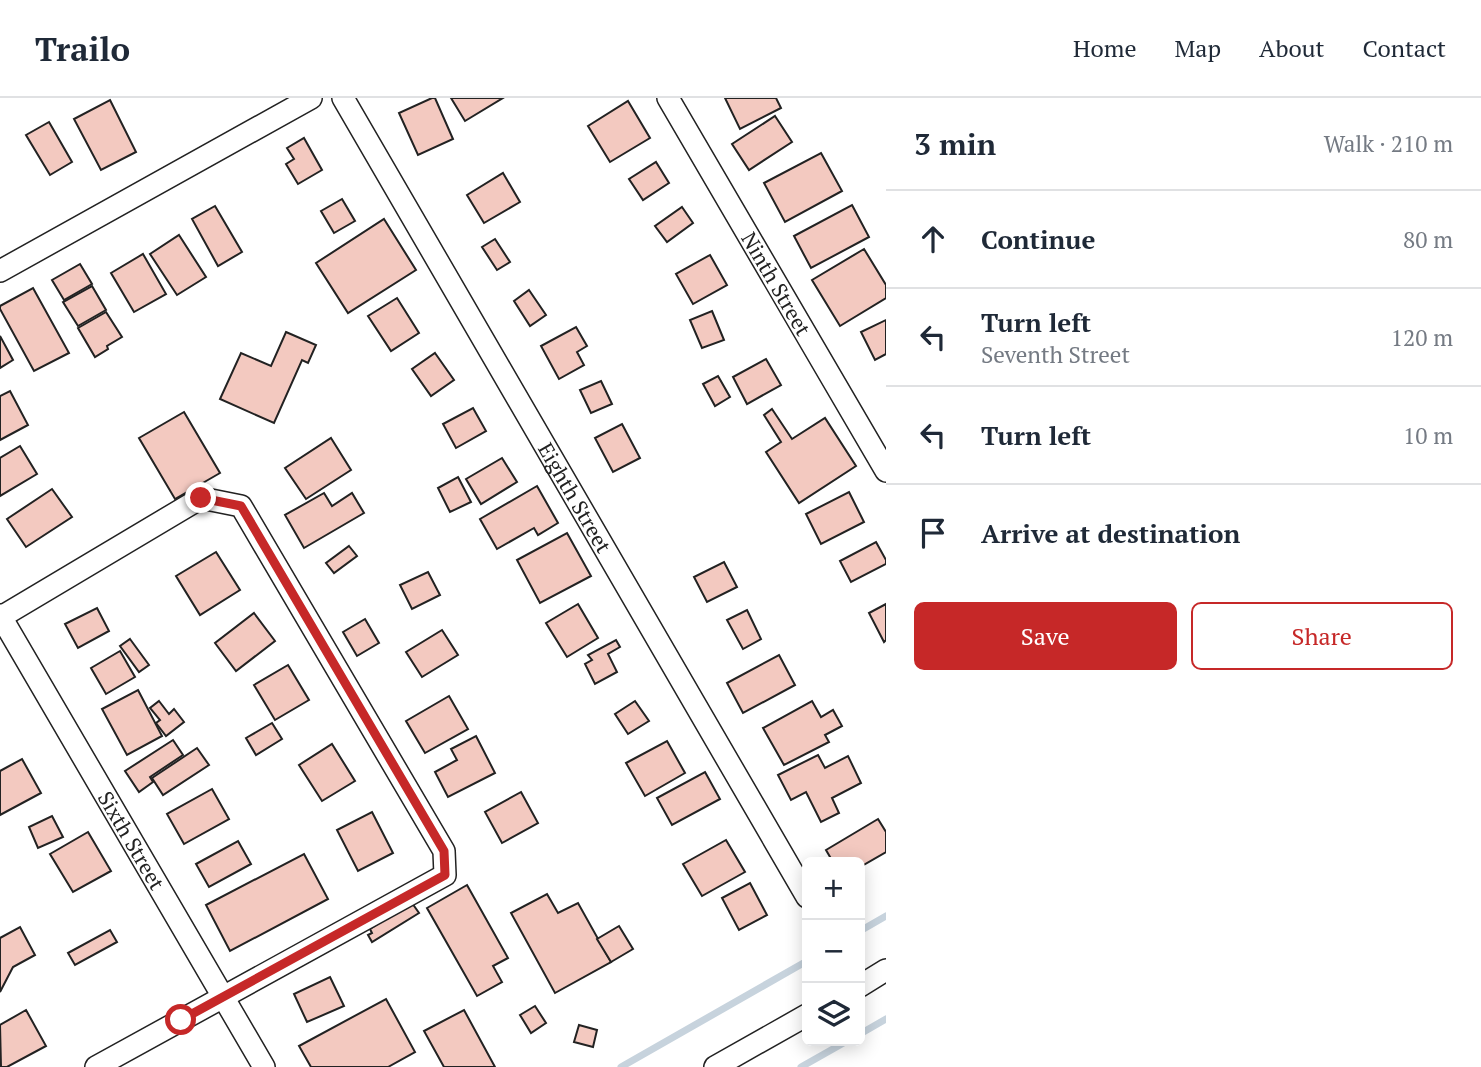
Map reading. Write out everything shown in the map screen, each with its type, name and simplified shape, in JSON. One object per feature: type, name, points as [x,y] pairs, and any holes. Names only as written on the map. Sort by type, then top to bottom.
[{"type":"street","points":[[0,271],[311,98]]},
{"type":"street","name":"Eighth Street","points":[[343,98],[802,888]]},
{"type":"street","name":"Ninth Street","points":[[668,98],[886,471]]},
{"type":"street","points":[[1,616],[201,498],[241,506],[444,851],[445,875],[96,1067]]},
{"type":"street","name":"Sixth Street","points":[[1,616],[264,1067]]},
{"type":"street","points":[[865,983],[886,970]]},
{"type":"street","points":[[715,1067],[802,1018]]},
{"type":"building","points":[[435,98],[453,139],[418,155],[399,113]]},
{"type":"building","points":[[451,98],[503,98],[465,121]]},
{"type":"building","points":[[725,98],[776,98],[781,108],[740,129]]},
{"type":"building","points":[[110,100],[136,152],[101,170],[74,119]]},
{"type":"building","points":[[628,101],[650,138],[610,162],[588,126]]},
{"type":"building","points":[[775,116],[792,142],[749,170],[732,144]]},
{"type":"building","points":[[49,122],[72,162],[50,175],[26,135]]},
{"type":"building","points":[[304,138],[322,170],[298,184],[286,164],[294,159],[287,148]]},
{"type":"building","points":[[821,153],[842,191],[785,222],[764,183]]},
{"type":"building","points":[[656,162],[669,183],[643,200],[629,179]]},
{"type":"building","points":[[503,173],[520,202],[484,223],[467,195]]},
{"type":"building","points":[[342,199],[355,221],[334,233],[321,211]]},
{"type":"building","points":[[852,205],[869,237],[811,268],[794,236]]},
{"type":"building","points":[[215,206],[242,252],[218,266],[192,219]]},
{"type":"building","points":[[682,207],[693,223],[667,242],[655,226]]},
{"type":"building","points":[[384,219],[416,270],[348,313],[316,263]]},
{"type":"building","points":[[179,235],[206,277],[177,295],[150,254]]},
{"type":"building","points":[[495,239],[510,262],[497,270],[482,247]]},
{"type":"building","points":[[864,249],[886,285],[886,298],[840,326],[812,280]]},
{"type":"building","points":[[143,254],[166,294],[134,312],[111,273]]},
{"type":"building","points":[[710,255],[727,285],[693,304],[676,274]]},
{"type":"building","points":[[80,264],[92,284],[64,300],[52,280]]},
{"type":"building","points":[[92,286],[106,310],[78,326],[63,302]]},
{"type":"building","points":[[33,288],[69,353],[34,371],[0,309],[0,306]]},
{"type":"building","points":[[529,290],[546,315],[530,326],[514,301]]},
{"type":"building","points":[[397,298],[419,333],[391,351],[368,316]]},
{"type":"building","points":[[712,311],[724,340],[702,348],[690,320]]},
{"type":"building","points":[[106,312],[122,337],[95,357],[78,328]]},
{"type":"building","points":[[886,320],[886,354],[875,360],[861,332]]},
{"type":"building","points":[[576,327],[587,346],[577,352],[584,365],[559,379],[541,346]]},
{"type":"building","points":[[286,332],[316,345],[308,363],[302,360],[274,423],[220,399],[241,353],[271,366]]},
{"type":"building","points":[[0,336],[13,360],[0,368]]},
{"type":"building","points":[[435,353],[454,380],[431,396],[412,369]]},
{"type":"building","points":[[766,359],[781,385],[747,404],[733,377]]},
{"type":"building","points":[[718,376],[730,397],[715,406],[703,384]]},
{"type":"building","points":[[601,381],[612,404],[591,413],[580,390]]},
{"type":"building","points":[[10,391],[28,425],[0,440],[0,396]]},
{"type":"building","points":[[473,408],[486,431],[456,448],[443,424]]},
{"type":"building","points":[[772,409],[792,439],[825,418],[856,466],[799,503],[766,452],[781,442],[764,415]]},
{"type":"building","points":[[184,412],[220,473],[175,499],[139,438]]},
{"type":"building","points":[[622,424],[640,458],[613,472],[595,438]]},
{"type":"building","points":[[331,438],[351,470],[306,499],[285,468]]},
{"type":"building","points":[[20,446],[37,474],[0,496],[0,458]]},
{"type":"building","points":[[502,458],[517,482],[481,504],[466,479]]},
{"type":"building","points":[[458,477],[471,502],[450,512],[438,488]]},
{"type":"building","points":[[537,486],[558,523],[538,535],[534,528],[497,549],[480,519]]},
{"type":"building","points":[[52,489],[72,517],[26,547],[7,519]]},
{"type":"building","points":[[849,492],[864,522],[821,544],[806,514]]},
{"type":"building","points":[[324,493],[332,506],[352,493],[364,513],[304,548],[285,515]]},
{"type":"building","points":[[567,533],[591,576],[540,603],[517,560]]},
{"type":"building","points":[[876,542],[886,564],[851,582],[840,561]]},
{"type":"building","points":[[349,546],[357,556],[334,573],[326,563]]},
{"type":"building","points":[[216,552],[240,590],[200,615],[176,576]]},
{"type":"building","points":[[724,562],[737,587],[707,602],[694,577]]},
{"type":"building","points":[[428,572],[440,595],[412,609],[400,585]]},
{"type":"building","points":[[578,604],[598,638],[567,657],[546,623]]},
{"type":"building","points":[[886,604],[886,640],[884,642],[869,613]]},
{"type":"building","points":[[97,608],[109,631],[78,648],[65,624]]},
{"type":"building","points":[[747,610],[761,639],[743,649],[727,620]]},
{"type":"building","points":[[254,613],[275,641],[236,671],[215,643]]},
{"type":"building","points":[[365,619],[379,643],[357,656],[343,632]]},
{"type":"building","points":[[442,630],[458,655],[422,677],[406,652]]},
{"type":"building","points":[[130,639],[149,665],[139,672],[120,646]]},
{"type":"building","points":[[616,640],[620,647],[608,654],[617,672],[595,684],[585,664],[592,660],[588,655]]},
{"type":"building","points":[[120,651],[135,677],[106,694],[91,668]]},
{"type":"building","points":[[779,655],[795,685],[743,713],[727,683]]},
{"type":"building","points":[[288,665],[309,700],[275,720],[254,685]]},
{"type":"building","points":[[138,690],[162,736],[127,755],[102,709]]},
{"type":"building","points":[[449,696],[468,729],[425,753],[406,721]]},
{"type":"building","points":[[159,701],[169,714],[174,709],[184,722],[166,736],[156,723],[160,720],[150,708]]},
{"type":"building","points":[[635,701],[649,721],[628,734],[615,714]]},
{"type":"building","points":[[812,701],[821,717],[833,710],[842,726],[825,735],[829,742],[784,765],[763,728]]},
{"type":"building","points":[[272,723],[282,739],[256,755],[246,738]]},
{"type":"building","points":[[476,736],[495,773],[448,797],[435,772],[457,760],[451,749]]},
{"type":"building","points":[[173,740],[183,755],[150,777],[153,782],[139,792],[125,771]]},
{"type":"building","points":[[667,741],[685,773],[645,796],[626,763]]},
{"type":"building","points":[[332,744],[355,781],[322,801],[299,765]]},
{"type":"building","points":[[197,748],[209,765],[163,795],[152,778]]},
{"type":"building","points":[[818,755],[825,768],[848,756],[861,783],[832,798],[839,813],[821,822],[806,792],[791,800],[778,775]]},
{"type":"building","points":[[22,759],[41,793],[0,815],[0,771]]},
{"type":"building","points":[[705,772],[720,799],[672,825],[657,798]]},
{"type":"building","points":[[212,789],[229,819],[184,844],[167,814]]},
{"type":"building","points":[[521,792],[538,823],[502,843],[485,812]]},
{"type":"building","points":[[372,812],[393,853],[358,871],[337,830]]},
{"type":"building","points":[[52,816],[63,837],[38,848],[29,827]]},
{"type":"building","points":[[878,819],[886,832],[886,852],[865,864],[865,857],[830,857],[826,850]]},
{"type":"building","points":[[88,832],[111,871],[73,892],[50,854]]},
{"type":"building","points":[[726,840],[745,872],[702,896],[683,864]]},
{"type":"building","points":[[238,841],[251,864],[209,887],[196,864]]},
{"type":"building","points":[[304,854],[328,899],[230,951],[206,905]]},
{"type":"building","points":[[750,883],[767,915],[739,930],[722,898]]},
{"type":"building","points":[[467,885],[508,958],[493,966],[502,982],[477,996],[427,908]]},
{"type":"building","points":[[547,894],[558,913],[578,903],[611,962],[555,993],[511,913]]},
{"type":"building","points":[[412,903],[419,913],[372,942],[368,935],[372,933],[370,929],[376,925],[372,919]]},
{"type":"building","points":[[619,926],[633,949],[611,962],[597,939]]},
{"type":"building","points":[[20,927],[35,955],[13,967],[0,992],[0,938]]},
{"type":"building","points":[[110,930],[117,942],[75,965],[68,953]]},
{"type":"building","points":[[330,977],[344,1006],[307,1022],[294,994]]},
{"type":"building","points":[[386,999],[415,1052],[388,1067],[311,1067],[299,1046]]},
{"type":"building","points":[[535,1006],[546,1023],[531,1033],[520,1015]]},
{"type":"building","points":[[26,1010],[46,1046],[7,1067],[1,1067],[0,1025]]},
{"type":"building","points":[[464,1010],[495,1067],[444,1067],[424,1031]]},
{"type":"building","points":[[579,1025],[597,1030],[593,1047],[574,1042]]},
{"type":"waterway","points":[[865,928],[886,916]]},
{"type":"waterway","points":[[621,1067],[802,964]]},
{"type":"waterway","points":[[865,1031],[886,1019]]},
{"type":"waterway","points":[[801,1067],[838,1046]]},
{"type":"route","points":[[181,1020],[445,875],[444,851],[241,506],[201,498]]}]
